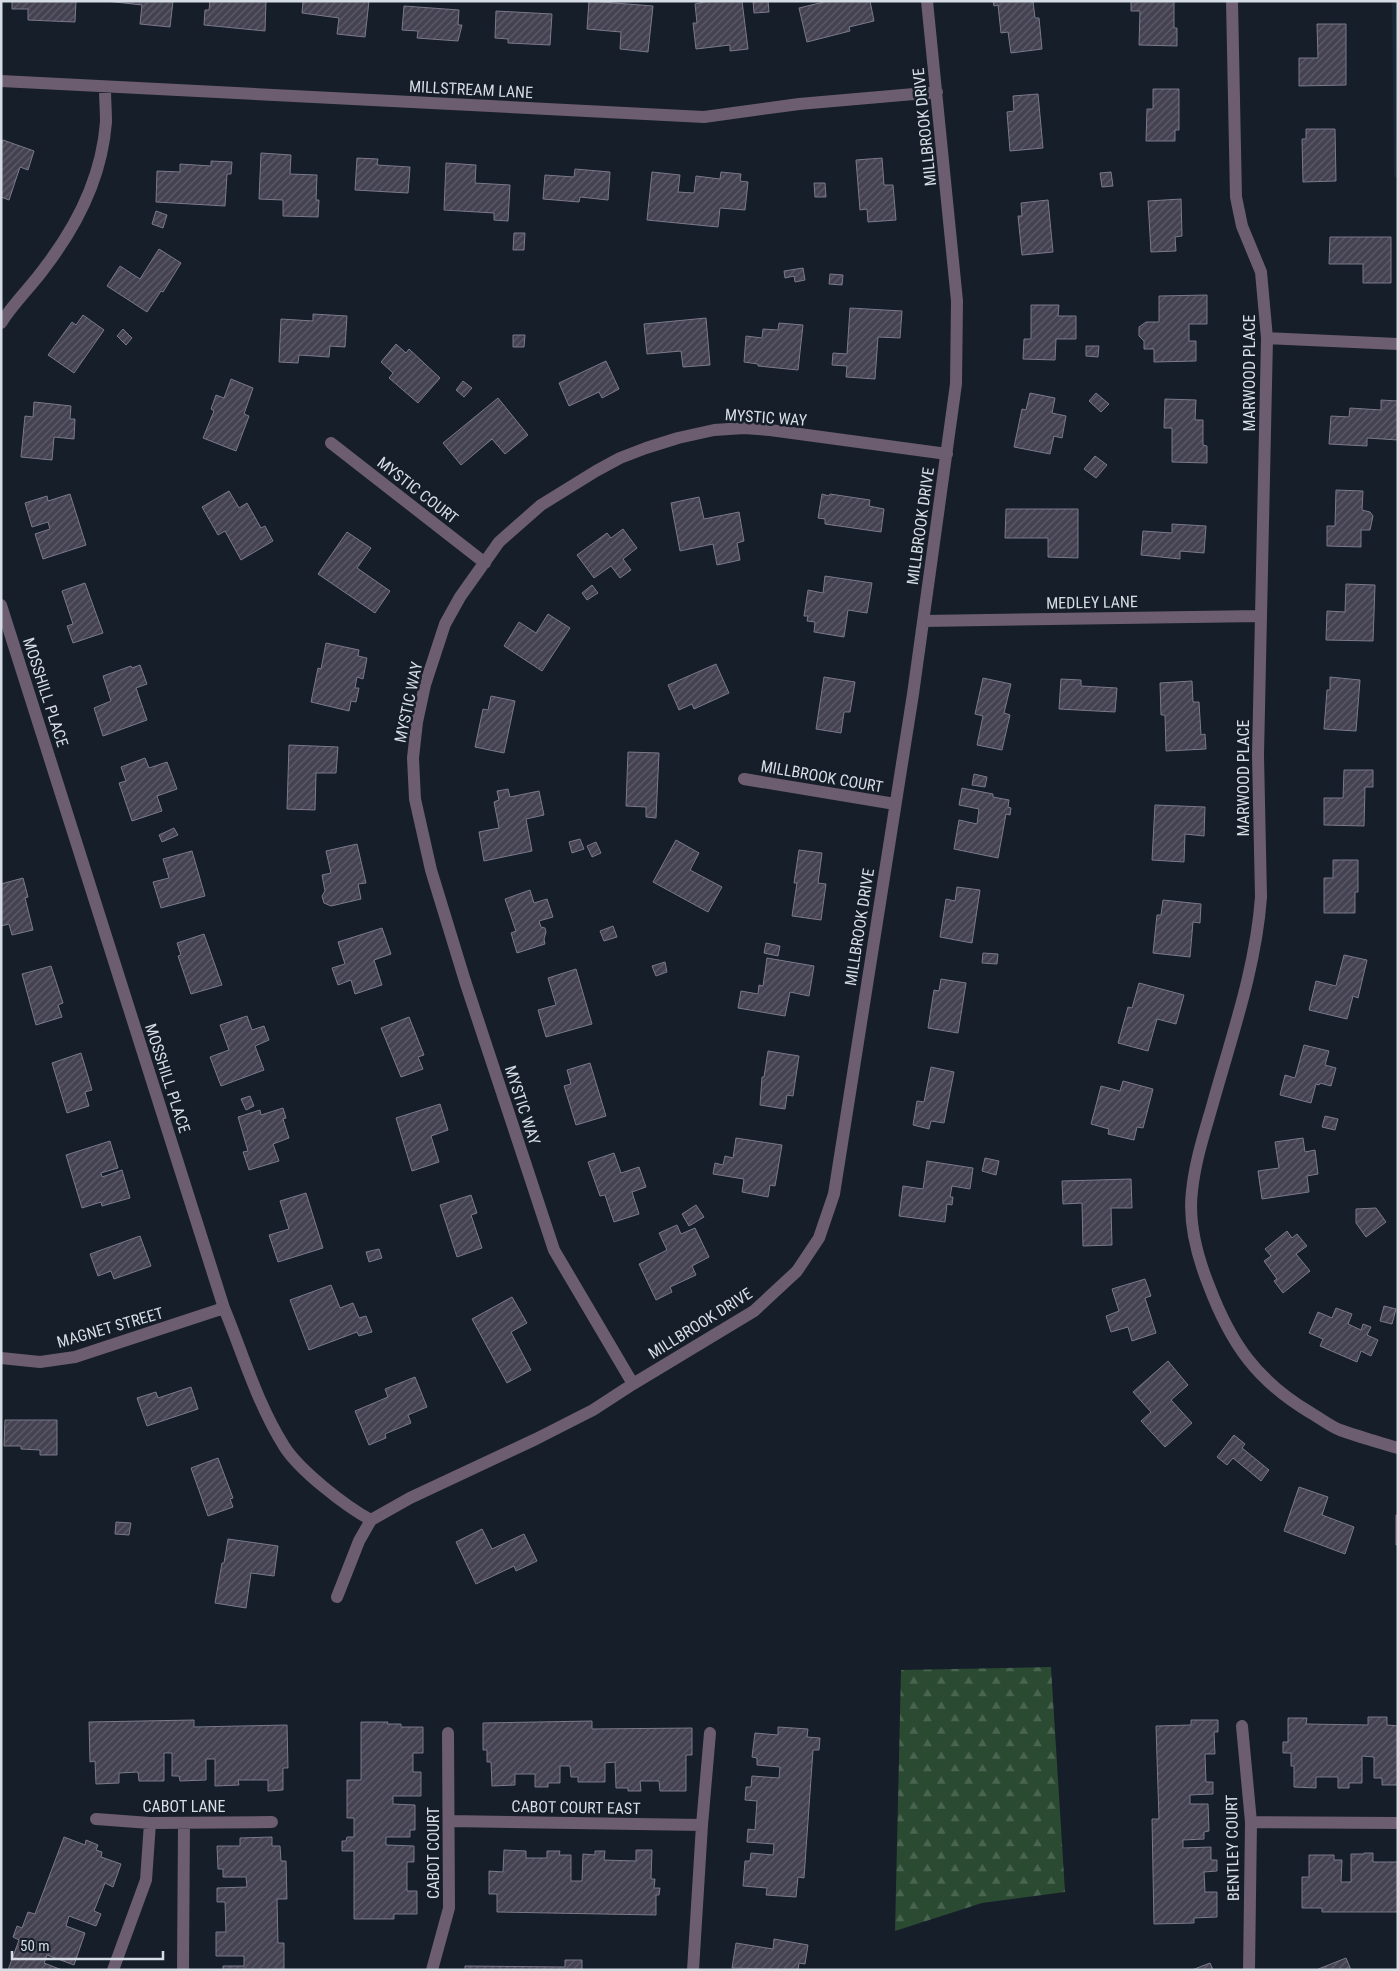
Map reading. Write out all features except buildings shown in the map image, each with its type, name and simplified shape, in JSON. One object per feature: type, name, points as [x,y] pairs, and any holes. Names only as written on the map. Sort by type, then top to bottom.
[{"type":"street","name":"MILLBROOK DRIVE","points":[[371,1520],[410,1498],[593,1410],[754,1311],[797,1272],[819,1238],[834,1194],[923,621],[956,384],[957,301],[927,1]]},
{"type":"street","name":"MARWOOD PLACE","points":[[1232,1],[1236,197],[1242,226],[1261,272],[1267,338],[1258,755],[1261,897],[1260,916],[1250,972],[1196,1164],[1190,1217],[1202,1271],[1214,1301],[1230,1334],[1250,1362],[1270,1385],[1338,1429],[1398,1448]]},
{"type":"street","name":"MILLSTREAM LANE","points":[[1,81],[105,88],[704,117],[799,104],[937,92]]},
{"type":"street","points":[[1,323],[10,308],[45,268],[60,247],[76,221],[88,196],[98,168],[106,122],[105,88]]},
{"type":"street","points":[[1267,338],[1398,344]]},
{"type":"street","name":"MYSTIC WAY","points":[[633,1384],[554,1250],[465,981],[431,870],[415,799],[412,758],[425,685],[445,624],[460,597],[499,542],[541,505],[620,458],[678,438],[714,430],[744,428],[947,454]]},
{"type":"street","name":"MYSTIC COURT","points":[[331,444],[485,563]]},
{"type":"street","name":"MOSSHILL PLACE","points":[[1,605],[224,1308],[251,1379],[269,1420],[285,1448],[337,1499],[371,1520]]},
{"type":"street","name":"MEDLEY LANE","points":[[923,621],[1262,616]]},
{"type":"street","name":"MILLBROOK COURT","points":[[744,779],[895,804]]},
{"type":"street","name":"MAGNET STREET","points":[[1,1358],[40,1362],[75,1356],[224,1308]]},
{"type":"street","points":[[337,1597],[359,1541],[371,1520]]},
{"type":"street","name":"BENTLEY COURT","points":[[1242,1726],[1251,1822],[1249,1970]]},
{"type":"street","name":"CABOT COURT","points":[[432,1970],[449,1908],[448,1733]]},
{"type":"street","points":[[693,1970],[710,1733]]},
{"type":"street","name":"CABOT LANE","points":[[96,1819],[150,1823],[272,1822]]},
{"type":"street","name":"CABOT COURT EAST","points":[[450,1821],[702,1825]]},
{"type":"street","points":[[1251,1822],[1398,1823]]},
{"type":"street","points":[[113,1970],[146,1880],[150,1823]]},
{"type":"street","points":[[182,1970],[184,1823]]},
{"type":"shaded area","points":[[1392,1],[1398,1],[1398,177],[1394,177]]},
{"type":"green space","points":[[1051,1667],[1065,1892],[982,1903],[895,1931],[901,1670]]}]
